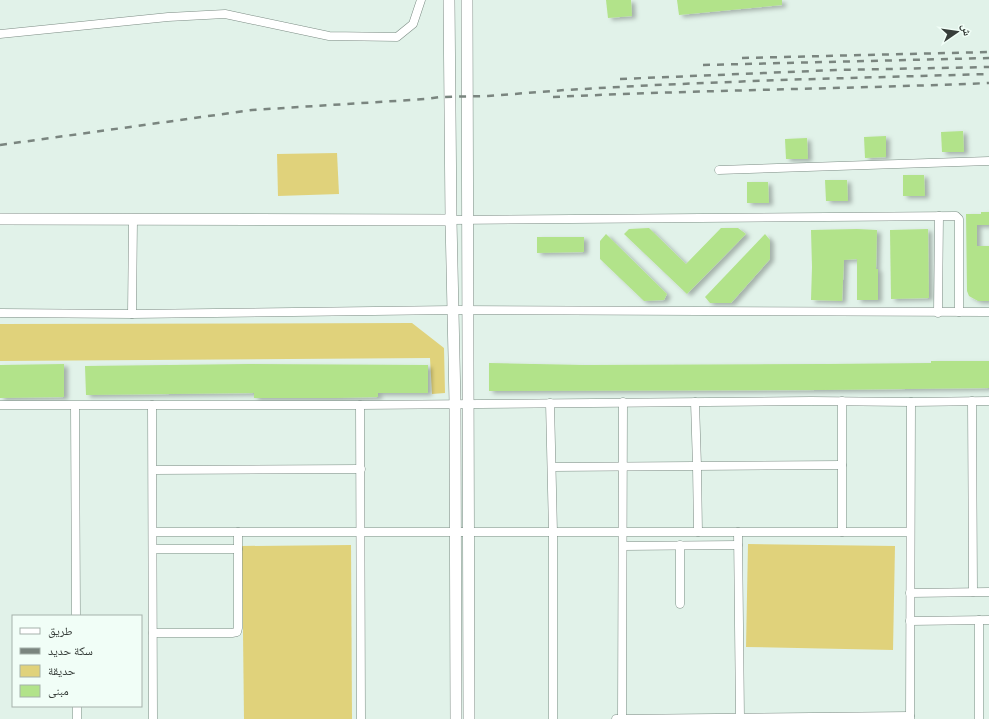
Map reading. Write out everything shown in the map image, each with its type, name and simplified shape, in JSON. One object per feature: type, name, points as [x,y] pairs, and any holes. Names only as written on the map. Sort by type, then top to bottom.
[{"type":"street","points":[[0,34],[168,17],[224,14],[329,36],[397,37],[413,24],[421,0]]},
{"type":"street","points":[[450,0],[451,220],[455,403],[456,719]]},
{"type":"street","points":[[467,0],[469,719]]},
{"type":"street","points":[[718,170],[989,161]]},
{"type":"street","points":[[938,313],[939,216]]},
{"type":"street","points":[[0,219],[467,220],[956,216],[959,219],[959,312]]},
{"type":"street","points":[[132,314],[133,220]]},
{"type":"street","points":[[0,313],[132,314],[453,310],[989,312]]},
{"type":"street","points":[[842,401],[842,532]]},
{"type":"street","points":[[972,401],[973,592]]},
{"type":"street","points":[[0,405],[360,405],[455,403],[989,401]]},
{"type":"street","points":[[622,719],[623,402]]},
{"type":"street","points":[[695,402],[698,532]]},
{"type":"street","points":[[616,719],[910,718],[911,402]]},
{"type":"street","points":[[550,403],[553,532],[553,719]]},
{"type":"street","points":[[152,405],[153,719]]},
{"type":"street","points":[[360,405],[361,719]]},
{"type":"street","points":[[75,406],[76,615]]},
{"type":"street","points":[[552,467],[842,465]]},
{"type":"street","points":[[153,470],[361,469]]},
{"type":"street","points":[[153,532],[910,532]]},
{"type":"street","points":[[153,633],[232,634],[237,632],[238,532]]},
{"type":"street","points":[[738,532],[740,718]]},
{"type":"street","points":[[680,545],[680,604]]},
{"type":"street","points":[[623,546],[738,545]]},
{"type":"street","points":[[153,549],[238,549]]},
{"type":"street","points":[[910,593],[989,592]]},
{"type":"street","points":[[979,620],[979,719]]},
{"type":"street","points":[[910,621],[989,620]]},
{"type":"street","points":[[77,707],[77,719]]},
{"type":"green space","points":[[337,153],[339,194],[278,196],[277,154]]},
{"type":"green space","points":[[412,323],[444,348],[445,393],[432,394],[430,358],[0,361],[0,324]]},
{"type":"green space","points":[[748,544],[895,546],[893,650],[746,647]]},
{"type":"green space","points":[[351,545],[352,719],[244,719],[242,546]]},
{"type":"building","points":[[606,0],[631,0],[632,16],[608,18]]},
{"type":"building","points":[[677,0],[782,0],[782,5],[679,15]]},
{"type":"building","points":[[963,131],[964,152],[942,152],[941,132]]},
{"type":"building","points":[[886,136],[886,157],[865,158],[864,137]]},
{"type":"building","points":[[807,138],[808,159],[786,159],[785,139]]},
{"type":"building","points":[[903,175],[924,175],[925,196],[903,196]]},
{"type":"building","points":[[825,180],[847,180],[848,201],[826,201]]},
{"type":"building","points":[[747,182],[768,182],[769,203],[747,203]]},
{"type":"building","points":[[981,212],[989,212],[989,225],[977,225],[977,246],[989,246],[989,301],[978,301],[969,296],[967,291],[966,214],[981,214]]},
{"type":"building","points":[[649,228],[686,264],[721,228],[738,228],[746,234],[687,294],[624,234],[629,229]]},
{"type":"building","points":[[928,229],[929,298],[891,299],[890,230]]},
{"type":"building","points":[[811,230],[877,230],[876,269],[878,269],[878,300],[857,300],[857,259],[844,260],[842,301],[811,300]]},
{"type":"building","points":[[606,234],[667,294],[664,300],[644,301],[600,259],[600,241]]},
{"type":"building","points":[[765,234],[770,240],[770,259],[731,303],[710,303],[705,297]]},
{"type":"building","points":[[537,237],[584,237],[584,252],[537,253]]},
{"type":"building","points":[[931,361],[989,361],[989,388],[489,391],[489,363],[584,365],[825,364],[931,363]]},
{"type":"building","points":[[64,364],[64,397],[0,398],[0,365]]},
{"type":"building","points":[[249,364],[428,365],[428,393],[378,393],[378,397],[335,398],[254,398],[254,393],[86,395],[85,366]]},
{"type":"railway","points":[[742,58],[989,52]]},
{"type":"railway","points":[[703,65],[989,58]]},
{"type":"railway","points":[[620,79],[836,70],[989,67]]},
{"type":"railway","points":[[0,145],[252,110],[439,97],[488,96],[655,85],[989,74]]},
{"type":"railway","points":[[553,97],[989,83]]}]
